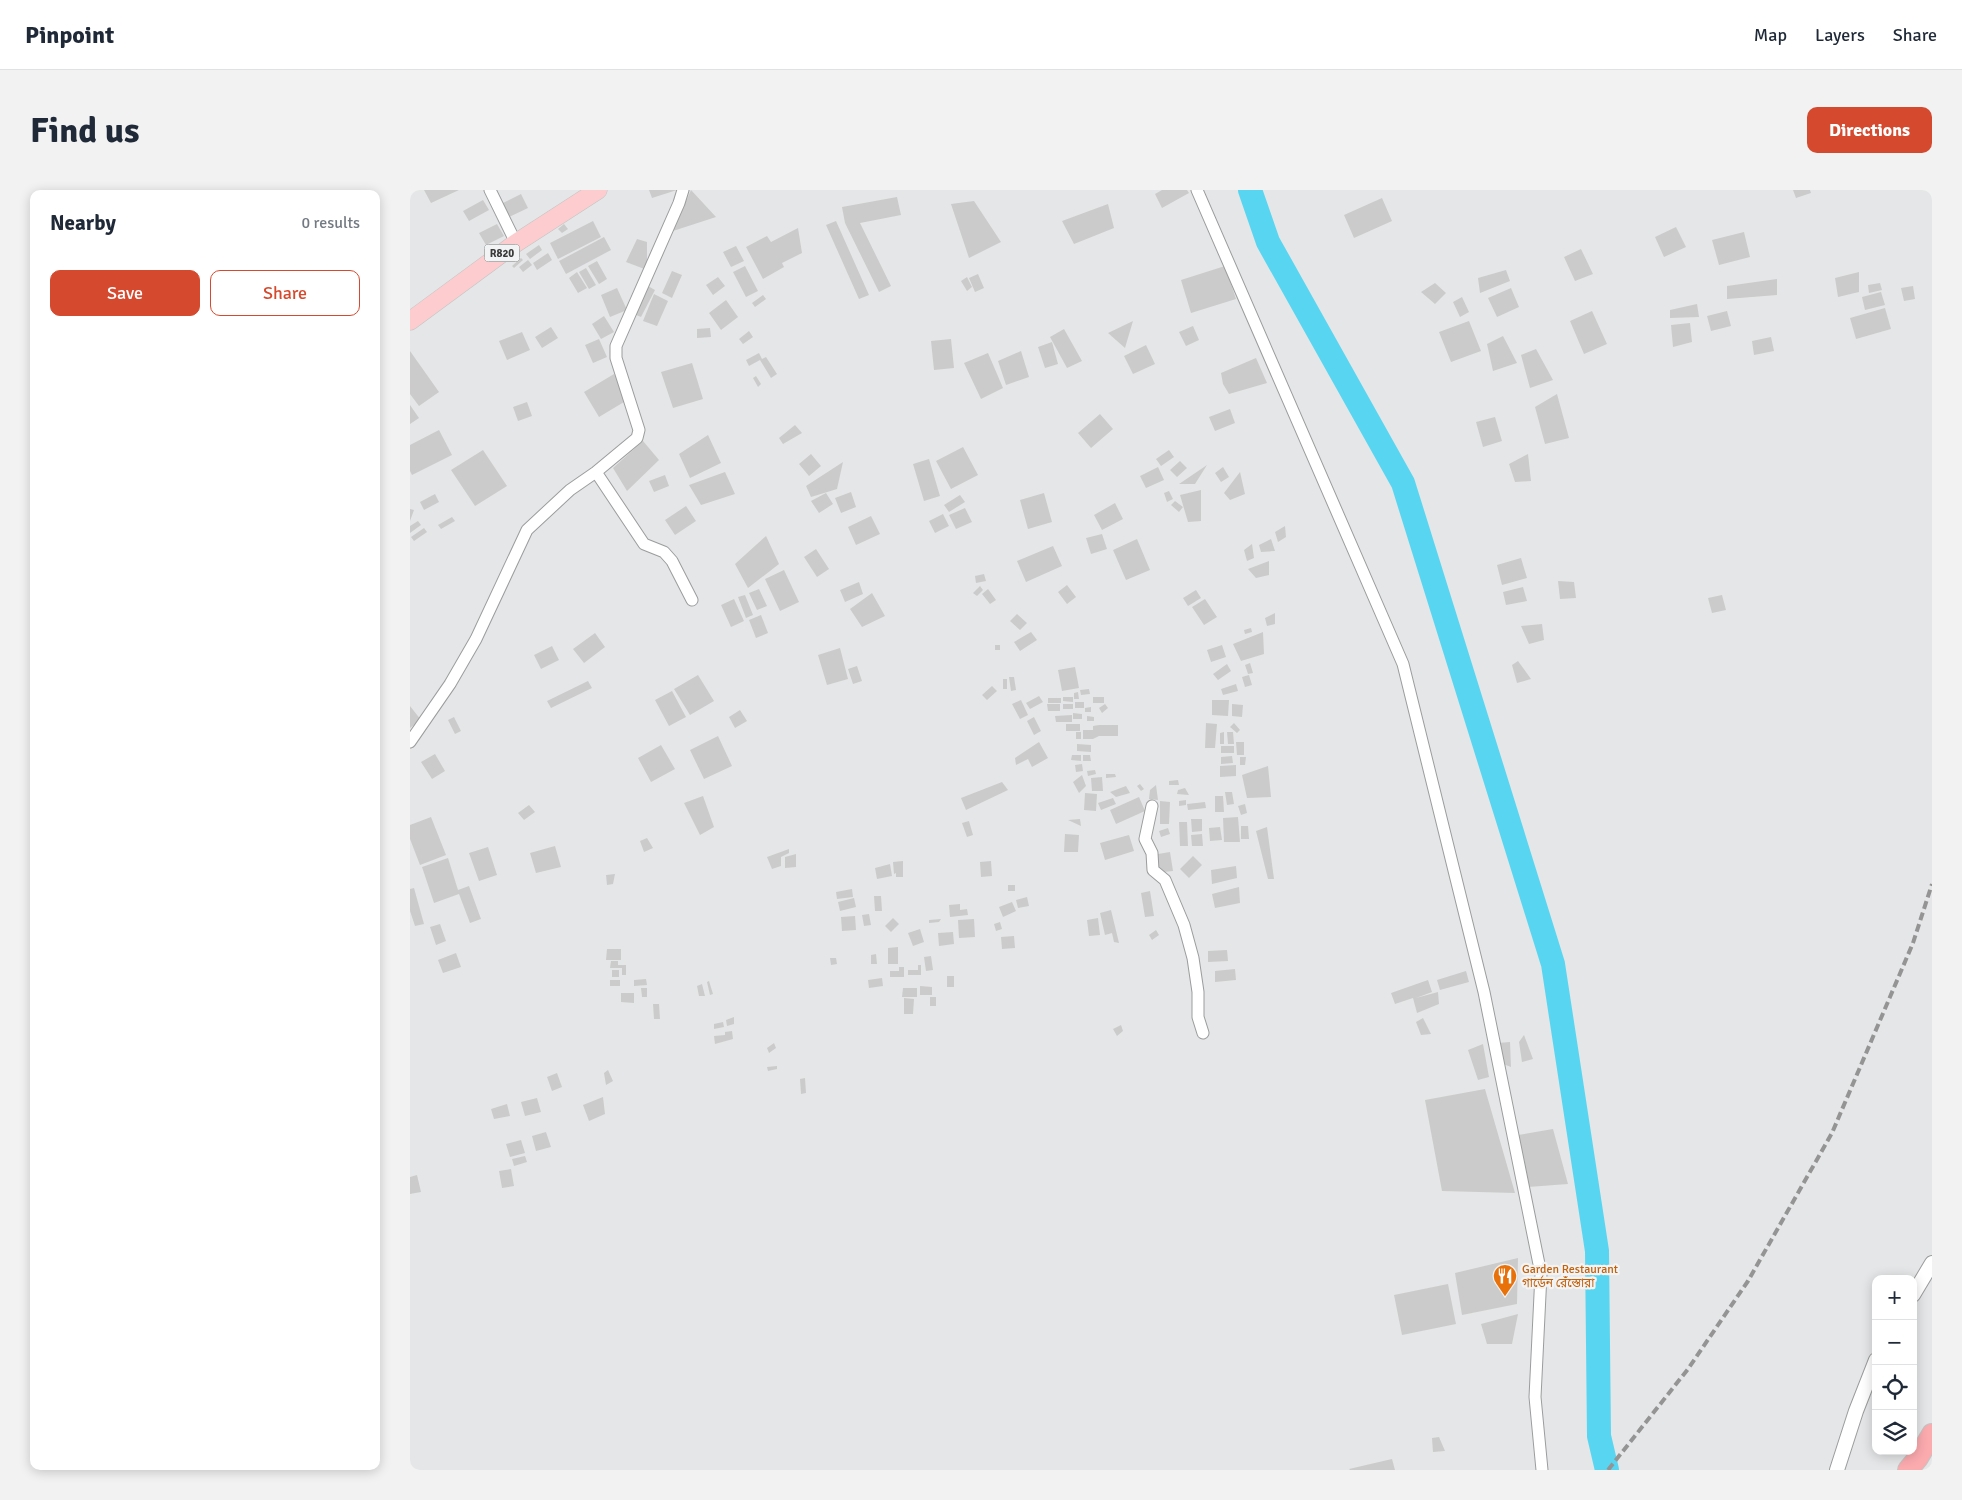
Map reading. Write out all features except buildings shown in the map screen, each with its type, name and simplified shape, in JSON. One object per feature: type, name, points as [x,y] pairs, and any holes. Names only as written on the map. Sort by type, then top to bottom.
[{"type":"highway","points":[[1908,1470],[1918,1458],[1932,1434]]},
{"type":"main road","name":"R820","points":[[410,321],[516,243],[598,190]]},
{"type":"street","points":[[490,190],[516,243]]},
{"type":"street","points":[[410,742],[450,684],[476,639],[527,530],[570,490],[596,472],[639,434],[616,358],[616,346],[683,190]]},
{"type":"street","points":[[1197,190],[1403,664],[1484,992],[1541,1274],[1535,1397],[1542,1470]]},
{"type":"street","points":[[596,472],[644,544],[664,552],[672,561],[692,600]]},
{"type":"street","points":[[1152,806],[1145,839],[1152,852],[1153,870],[1164,880],[1184,925],[1193,958],[1198,992],[1198,1017],[1204,1032]]},
{"type":"street","points":[[1917,1288],[1932,1263]]},
{"type":"street","points":[[1837,1470],[1856,1411],[1874,1365]]},
{"type":"waterway","points":[[1250,190],[1268,242],[1403,483],[1553,964],[1597,1251],[1599,1436],[1607,1470]]},
{"type":"railway","points":[[1608,1470],[1688,1369],[1748,1281],[1832,1133],[1913,943],[1932,884]]},
{"type":"place","name":"Garden Restaurant গার্ডেন রেঁস্তোরা","points":[[1505,1297]]}]
